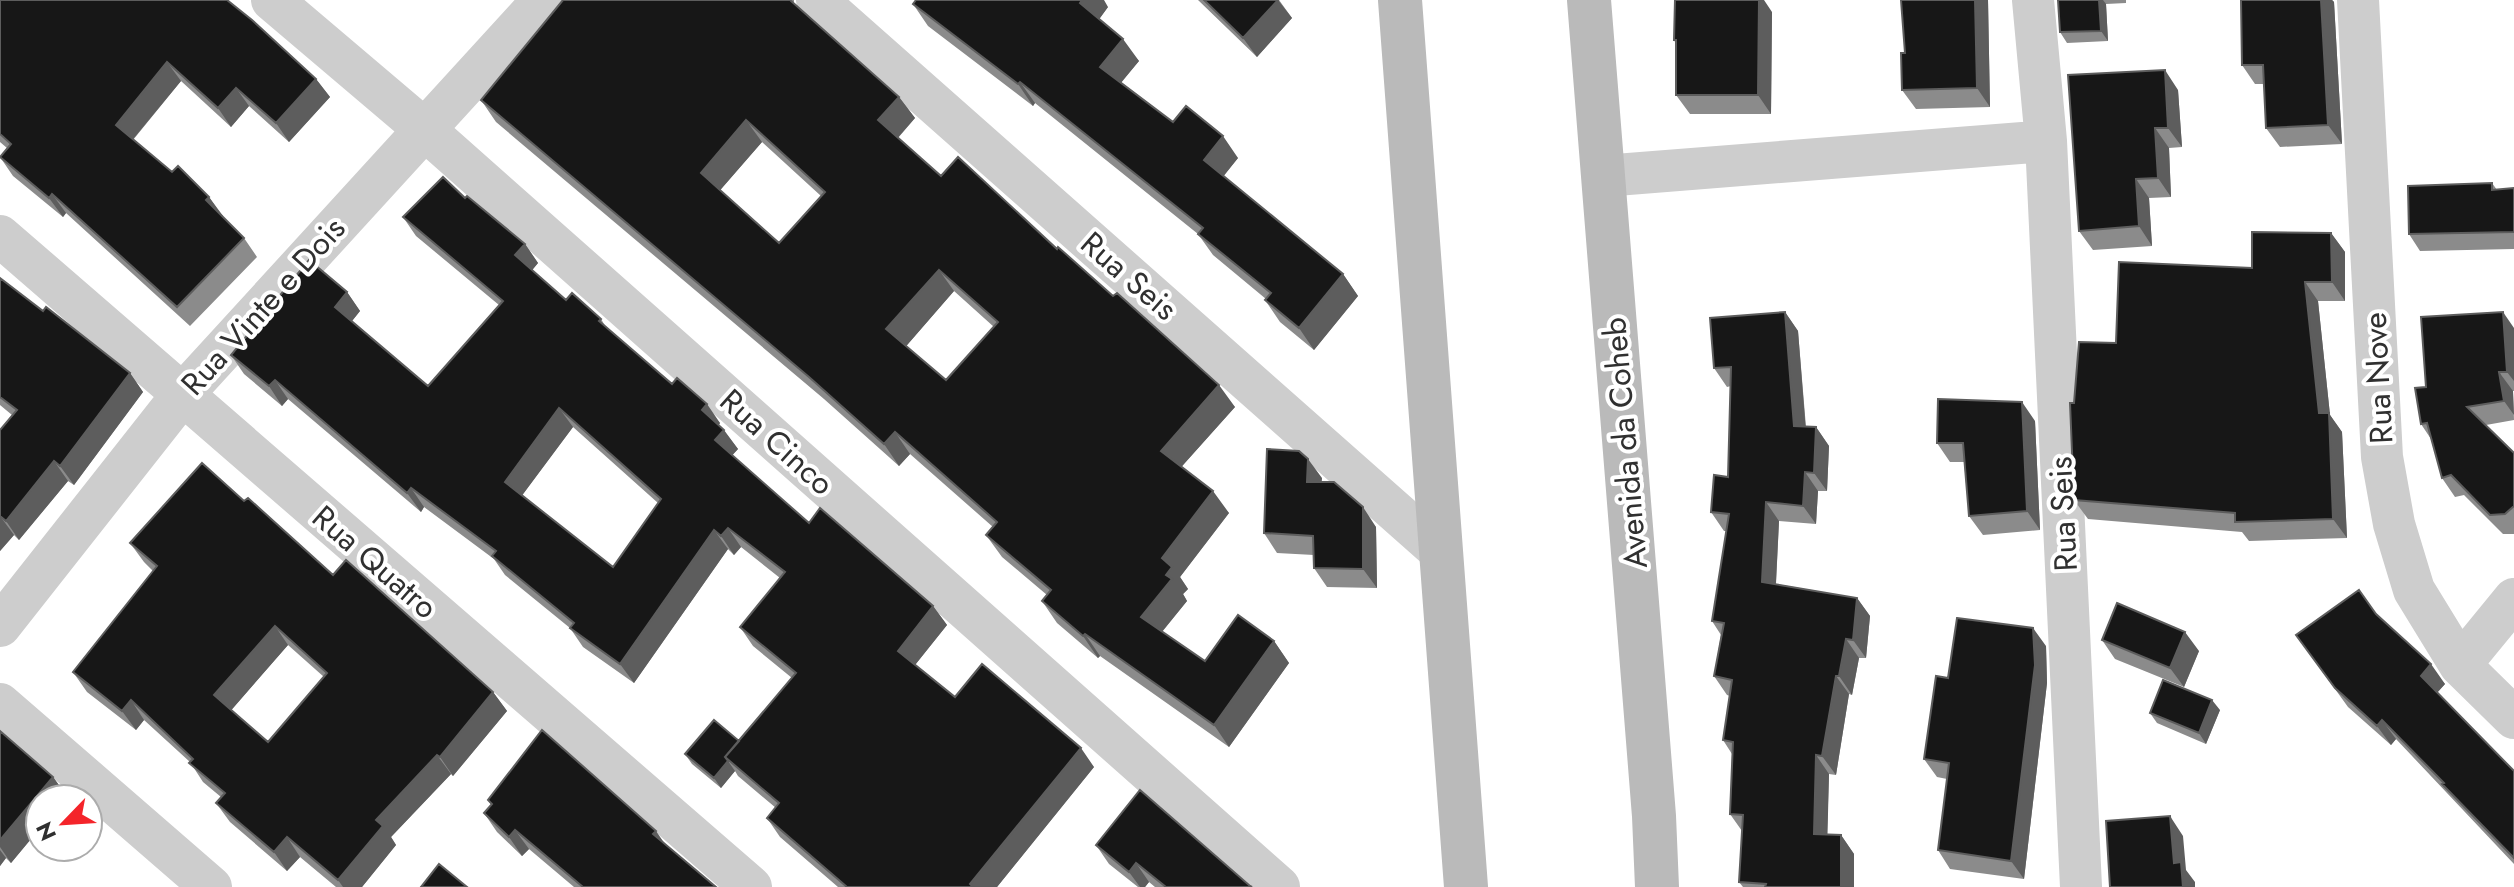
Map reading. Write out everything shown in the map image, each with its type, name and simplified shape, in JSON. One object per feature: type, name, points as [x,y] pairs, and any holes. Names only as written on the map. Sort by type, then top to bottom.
[{"type":"main road","name":"Avenida da Coheb","points":[[1589,0],[1654,816],[1657,887]]},
{"type":"main road","points":[[1394,5],[1466,887]]},
{"type":"street","name":"Rua Cinco","points":[[272,0],[424,129],[1279,887]]},
{"type":"street","name":"Rua Vinte e Dois","points":[[0,626],[182,395],[543,0]]},
{"type":"street","name":"Rua Seis","points":[[817,0],[1441,552]]},
{"type":"street","name":"Rua Seis","points":[[2033,0],[2046,141],[2081,887]]},
{"type":"street","name":"Rua Nove","points":[[2358,0],[2382,457],[2394,524],[2414,590],[2460,665],[2514,718]]},
{"type":"street","points":[[1603,176],[2046,141]]},
{"type":"street","name":"Rua Quatro","points":[[0,236],[751,887]]},
{"type":"street","points":[[2460,665],[2514,599]]},
{"type":"street","points":[[0,704],[211,887]]},
{"type":"building","points":[[0,0],[227,0],[316,79],[276,123],[236,88],[218,108],[167,62],[116,125],[172,172],[178,166],[244,238],[177,307],[52,194],[49,198],[0,157],[11,144],[0,134]]},
{"type":"building","points":[[563,0],[790,0],[899,97],[878,120],[941,176],[958,157],[1057,249],[1113,296],[1117,293],[1219,385],[1161,451],[1213,491],[1162,558],[1172,567],[1166,575],[1172,579],[1141,617],[1205,661],[1238,615],[1274,641],[1214,725],[1085,634],[1083,636],[1042,601],[1051,590],[986,535],[997,522],[895,432],[884,444],[481,100]],"holes":[[[746,120],[825,192],[779,243],[701,173]],[[939,270],[998,322],[946,380],[886,329]]]},
{"type":"building","points":[[916,0],[1082,0],[1080,3],[1123,39],[1100,67],[1173,122],[1186,106],[1223,136],[1204,160],[1343,274],[1299,328],[1265,300],[1271,293],[1198,234],[1203,228],[1020,82],[1018,84],[913,4]]},
{"type":"building","points":[[1204,0],[1278,0],[1243,38]]},
{"type":"building","points":[[1675,0],[1759,0],[1758,95],[1676,95]]},
{"type":"building","points":[[1901,0],[1975,0],[1977,88],[1902,90],[1901,53],[1905,53]]},
{"type":"building","points":[[2058,0],[2099,0],[2101,31],[2060,32]]},
{"type":"building","points":[[2241,0],[2321,0],[2328,125],[2266,128],[2263,65],[2242,65]]},
{"type":"building","points":[[2165,70],[2168,128],[2155,128],[2158,178],[2136,179],[2139,226],[2079,231],[2068,75]]},
{"type":"building","points":[[443,177],[525,244],[515,255],[566,300],[572,293],[601,319],[599,321],[672,384],[677,378],[707,404],[702,410],[724,430],[715,440],[809,523],[820,508],[933,606],[898,651],[955,697],[982,664],[1081,748],[970,884],[973,887],[847,887],[767,818],[779,803],[725,757],[796,673],[740,627],[785,572],[728,528],[721,536],[714,530],[620,664],[570,628],[574,623],[492,556],[496,551],[411,488],[407,493],[275,380],[269,386],[231,355],[309,260],[347,292],[335,307],[428,386],[503,301],[403,217]],"holes":[[[559,408],[661,499],[613,567],[505,482]]]},
{"type":"building","points":[[2492,183],[2492,190],[2514,188],[2514,232],[2409,234],[2408,186]]},
{"type":"building","points":[[2252,232],[2331,233],[2332,282],[2305,282],[2319,413],[2329,413],[2333,519],[2235,522],[2235,513],[2074,500],[2070,403],[2074,403],[2079,342],[2116,343],[2119,262],[2252,268]]},
{"type":"building","points":[[0,278],[43,311],[46,307],[130,373],[60,466],[54,461],[6,521],[0,516],[0,430],[17,410],[0,397]]},
{"type":"building","points":[[1785,312],[1794,426],[1816,427],[1814,473],[1805,472],[1803,506],[1766,502],[1762,582],[1857,598],[1853,640],[1846,639],[1822,756],[1816,755],[1814,834],[1841,835],[1841,887],[1765,887],[1766,884],[1739,882],[1743,815],[1730,814],[1733,742],[1723,740],[1732,680],[1714,676],[1724,623],[1712,621],[1729,514],[1711,512],[1714,475],[1728,477],[1731,367],[1714,368],[1710,318]]},
{"type":"building","points":[[2503,312],[2507,372],[2499,372],[2504,401],[2467,407],[2514,453],[2514,506],[2505,514],[2490,515],[2451,475],[2442,478],[2427,423],[2421,424],[2415,388],[2426,387],[2421,317]]},
{"type":"building","points":[[1938,399],[2022,402],[2027,511],[1969,516],[1963,443],[1937,443]]},
{"type":"building","points":[[1267,449],[1299,451],[1308,459],[1307,482],[1334,482],[1363,507],[1363,569],[1314,568],[1313,536],[1264,533]]},
{"type":"building","points":[[202,463],[244,501],[248,498],[333,575],[346,560],[493,692],[440,757],[437,755],[376,820],[383,826],[338,880],[287,837],[274,852],[216,803],[225,793],[189,763],[193,759],[131,700],[122,711],[73,672],[157,566],[130,543]],"holes":[[[275,626],[327,673],[268,742],[214,695]]]},
{"type":"building","points":[[2359,590],[2376,614],[2431,664],[2421,676],[2514,771],[2514,858],[2382,720],[2377,726],[2335,688],[2296,635]]},
{"type":"building","points":[[2117,603],[2185,632],[2170,668],[2102,640]]},
{"type":"building","points":[[1957,618],[2033,628],[2035,665],[2011,861],[1938,850],[1949,763],[1924,759],[1936,676],[1948,678]]},
{"type":"building","points":[[2163,680],[2212,700],[2199,733],[2150,713]]},
{"type":"building","points":[[714,720],[739,741],[725,757],[728,761],[714,778],[685,754]]},
{"type":"building","points":[[542,730],[656,831],[653,834],[716,887],[583,887],[515,830],[509,837],[484,813],[492,804],[488,800]]},
{"type":"building","points":[[0,731],[53,777],[48,783],[24,783],[24,811],[0,840]]},
{"type":"building","points":[[1140,790],[1252,887],[1166,887],[1136,863],[1129,872],[1096,845]]},
{"type":"building","points":[[2170,816],[2174,863],[2181,862],[2183,887],[2110,887],[2106,821]]},
{"type":"building","points":[[439,864],[467,887],[421,887]]}]
